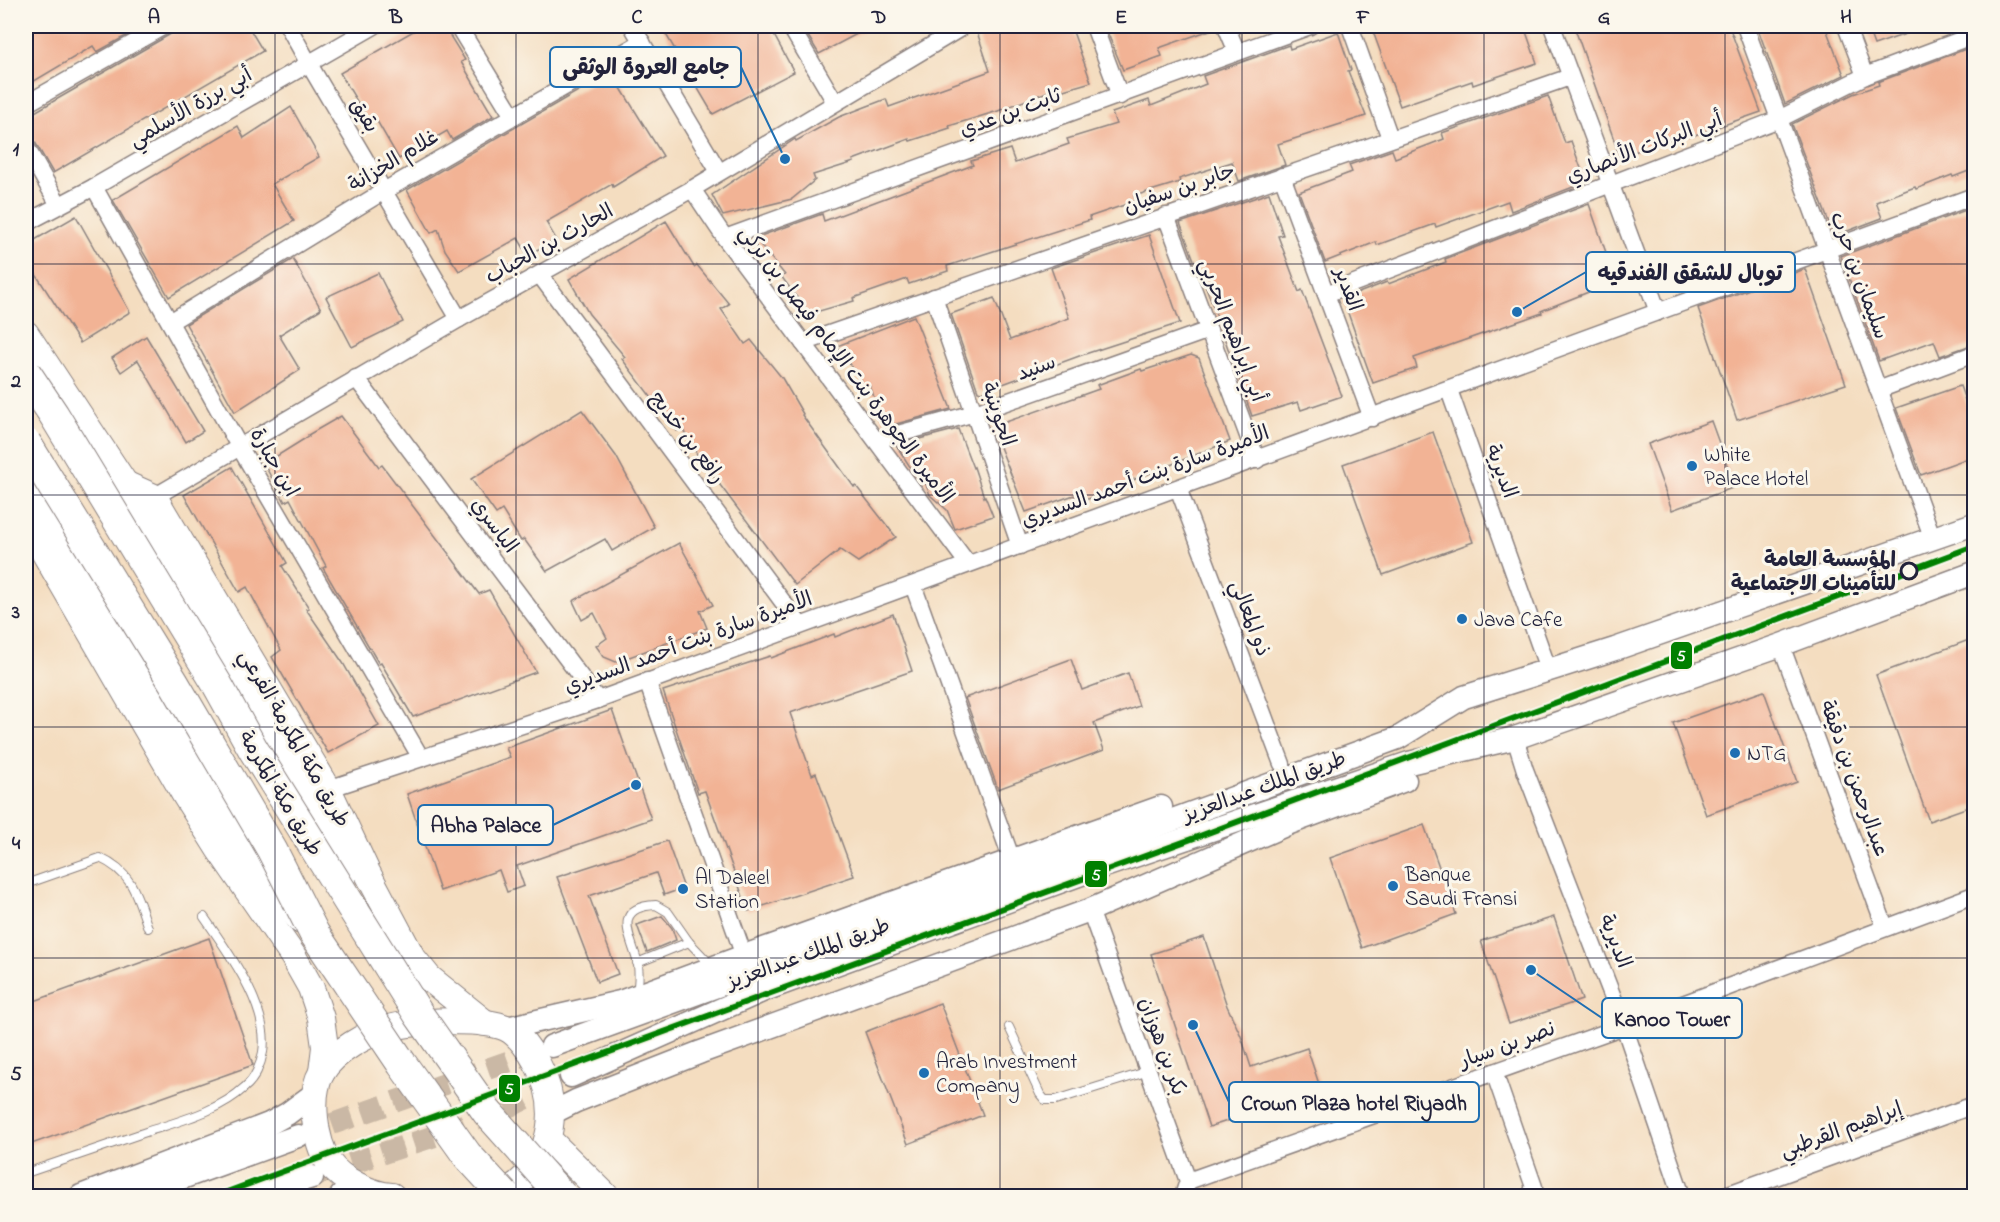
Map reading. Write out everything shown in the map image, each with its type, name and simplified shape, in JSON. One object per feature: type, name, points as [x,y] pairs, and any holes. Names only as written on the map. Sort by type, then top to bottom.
[{"type":"highway","name":"طريق مكة المكرمة","points":[[26,373],[54,415],[212,675],[253,749],[419,1015],[487,1112],[562,1197]]},
{"type":"highway","name":"طريق مكة المكرمة","points":[[26,443],[174,683],[267,840],[314,933],[402,1064],[467,1155],[505,1197]]},
{"type":"highway","points":[[26,489],[226,827],[264,877],[314,933]]},
{"type":"main road","points":[[26,334],[125,484],[279,742],[325,832],[363,926]]},
{"type":"main road","points":[[125,484],[154,497]]},
{"type":"main road","name":"طريق مكة المكرمة الفرعي","points":[[154,497],[328,789],[367,872],[412,957],[429,978],[531,1051],[546,1081],[552,1113],[548,1139],[531,1170],[516,1186],[494,1197]]},
{"type":"main road","points":[[26,521],[185,795],[219,849],[293,956],[311,988],[321,1018],[324,1047],[315,1120],[329,1163],[365,1193]]},
{"type":"main road","name":"طريق الملك عبدالعزيز","points":[[552,1047],[1398,738],[1464,697],[1615,649],[1974,524]]},
{"type":"main road","name":"طريق الملك عبدالعزيز","points":[[571,1076],[762,991],[1053,884],[1409,763],[1515,738],[1781,645],[1974,573]]},
{"type":"main road","points":[[81,1197],[269,1124],[294,1110],[340,1053],[360,1039],[388,1028],[452,1022],[496,1025],[620,1002],[1464,697]]},
{"type":"main road","points":[[552,1113],[576,1101],[700,1052],[1090,910],[1290,823],[1433,770],[1486,745]]},
{"type":"main road","points":[[132,1197],[298,1136]]},
{"type":"main road","points":[[548,1139],[606,1197]]},
{"type":"main road","points":[[250,1197],[312,1177]]},
{"type":"street","points":[[26,104],[164,26]]},
{"type":"street","name":"بقيق","points":[[288,26],[459,319]]},
{"type":"street","name":"أبي برزة الأسلمي","points":[[26,224],[374,26]]},
{"type":"street","points":[[458,26],[513,116]]},
{"type":"street","points":[[632,26],[720,172]]},
{"type":"street","points":[[790,26],[835,102]]},
{"type":"street","name":"الحارث بن الحباب","points":[[154,497],[459,319],[692,189],[964,26]]},
{"type":"street","points":[[1094,26],[1120,96]]},
{"type":"street","points":[[1226,26],[1237,52]]},
{"type":"street","name":"ثابت بن عدي","points":[[725,238],[1310,26]]},
{"type":"street","points":[[1350,26],[1390,138]]},
{"type":"street","points":[[1552,26],[1658,312]]},
{"type":"street","name":"سليمان بن حرب","points":[[1745,26],[1933,539]]},
{"type":"street","points":[[1846,26],[1865,76]]},
{"type":"street","name":"أبي البركات الأنصاري","points":[[1326,294],[1779,119],[1865,76],[1974,35]]},
{"type":"street","name":"غلام الخزانة","points":[[170,322],[384,191],[642,42]]},
{"type":"street","name":"جابر بن سفيان","points":[[803,343],[1570,77]]},
{"type":"street","points":[[26,147],[59,206]]},
{"type":"street","name":"القدير","points":[[1282,176],[1372,418]]},
{"type":"street","name":"ابن جبارة","points":[[94,187],[239,446],[421,758]]},
{"type":"street","name":"الأميرة الجوهرة بنت الإمام فيصل بن تركي","points":[[692,189],[725,238],[968,564]]},
{"type":"street","name":"الأميرة سارة بنت أحمد السديري","points":[[328,789],[598,700],[1974,196]]},
{"type":"street","name":"أبي إبراهيم الحربي","points":[[1166,216],[1257,460]]},
{"type":"street","name":"رافع بن خديج","points":[[540,275],[800,625]]},
{"type":"street","name":"الجوينبة","points":[[934,297],[1020,546]]},
{"type":"street","name":"سنيد","points":[[876,440],[975,413],[1209,330]]},
{"type":"street","points":[[1878,390],[1974,354]]},
{"type":"street","name":"الياسري","points":[[356,378],[598,700]]},
{"type":"street","name":"الديرية","points":[[1449,390],[1548,669]]},
{"type":"street","name":"ذو المعالي","points":[[1178,488],[1282,764]]},
{"type":"street","points":[[913,585],[1012,860]]},
{"type":"street","name":"عبدالرحمن بن دقيقة","points":[[1781,645],[1886,927]]},
{"type":"street","points":[[647,681],[744,956]]},
{"type":"street","name":"الديرية","points":[[1515,738],[1525,770],[1624,1026],[1682,1197]]},
{"type":"street","name":"نصر بن سيار","points":[[1186,1189],[1494,1072],[1624,1026],[1974,895]]},
{"type":"street","name":"بكر بن هوزان","points":[[1090,910],[1149,1071],[1186,1189]]},
{"type":"street","points":[[1494,1072],[1534,1187],[1530,1197]]},
{"type":"street","name":"إبراهيم القرطبي","points":[[1724,1197],[1974,1105]]},
{"type":"lane","points":[[26,884],[100,858],[119,869],[130,881],[148,928]]},
{"type":"lane","points":[[637,996],[639,978],[637,963],[626,926],[631,914],[639,908],[656,905],[668,912],[689,942],[713,967]]},
{"type":"lane","points":[[26,1173],[187,1118],[222,1104],[247,1086],[258,1070],[261,1060],[262,1029],[245,978],[204,917]]},
{"type":"lane","points":[[637,963],[689,942]]},
{"type":"lane","points":[[1009,1027],[1040,1094],[1045,1100],[1056,1100],[1149,1071]]},
{"type":"building","points":[[26,26],[129,26],[133,32],[97,52],[93,46],[26,86]]},
{"type":"building","points":[[182,26],[248,26],[263,51],[53,173],[26,130],[26,117]]},
{"type":"building","points":[[422,26],[444,26],[465,60],[461,62],[493,116],[452,140],[447,131],[399,159],[373,114],[367,118],[340,73]]},
{"type":"building","points":[[661,26],[708,26],[714,32],[727,26],[769,26],[794,72],[713,114]]},
{"type":"building","points":[[802,26],[872,26],[819,54]]},
{"type":"building","points":[[975,26],[1071,26],[1091,82],[1053,93],[1052,90],[998,111],[949,126],[950,128],[910,141],[909,139],[853,160],[854,162],[813,175],[815,180],[792,199],[723,216],[712,195],[795,139],[796,141],[839,117],[886,99],[889,107],[990,71]]},
{"type":"building","points":[[1116,26],[1216,26],[1216,28],[1159,48],[1162,56],[1123,70],[1106,29]]},
{"type":"building","points":[[1371,26],[1524,26],[1537,63],[1473,85],[1472,81],[1400,106]]},
{"type":"building","points":[[1574,26],[1729,26],[1761,112],[1689,137],[1687,133],[1620,157]]},
{"type":"building","points":[[1757,26],[1825,26],[1844,75],[1785,104]]},
{"type":"building","points":[[1867,26],[1923,26],[1923,28],[1874,45]]},
{"type":"building","points":[[1338,32],[1351,70],[1348,71],[1366,116],[1278,144],[1285,165],[1239,181],[1232,162],[1179,179],[1180,182],[1134,196],[1136,201],[1089,217],[1090,220],[947,266],[948,271],[909,284],[907,279],[853,298],[854,301],[809,314],[781,276],[785,275],[755,238],[822,214],[824,221],[973,165],[971,161],[1010,149],[1015,163],[1069,144],[1067,139],[1116,124],[1112,113],[1149,100],[1151,106],[1206,84],[1203,76],[1289,45],[1290,49]]},
{"type":"building","points":[[1974,46],[1974,169],[1876,202],[1882,218],[1834,236],[1792,124],[1853,94],[1879,85],[1878,82]]},
{"type":"building","points":[[611,72],[663,156],[613,187],[612,184],[546,222],[556,239],[528,255],[518,238],[459,271],[445,250],[438,229],[431,233],[407,190]]},
{"type":"building","points":[[1548,96],[1565,143],[1571,141],[1586,182],[1511,211],[1508,201],[1436,227],[1435,224],[1377,245],[1376,242],[1325,262],[1299,192],[1352,172],[1349,165],[1392,150],[1395,158],[1444,139],[1442,133]]},
{"type":"building","points":[[291,107],[319,157],[272,184],[294,221],[169,297],[113,200],[238,126],[244,138]]},
{"type":"building","points":[[1269,193],[1283,235],[1278,236],[1299,292],[1302,290],[1342,396],[1301,410],[1298,402],[1252,416],[1199,267],[1197,268],[1180,223]]},
{"type":"building","points":[[1589,204],[1616,281],[1541,311],[1542,313],[1414,358],[1417,368],[1373,383],[1343,299],[1446,262],[1445,259]]},
{"type":"building","points":[[1974,207],[1974,344],[1940,356],[1934,341],[1879,361],[1841,256]]},
{"type":"building","points":[[76,216],[130,312],[80,343],[26,259],[26,245]]},
{"type":"building","points":[[666,221],[694,267],[697,265],[729,304],[721,309],[745,344],[751,340],[782,378],[802,415],[854,487],[856,486],[896,537],[858,562],[840,550],[795,585],[708,469],[706,470],[682,428],[677,431],[622,359],[625,357],[589,314],[569,279]]},
{"type":"building","points":[[1149,235],[1180,323],[1082,355],[981,392],[978,391],[951,314],[994,298],[1010,340],[1069,318],[1051,268]]},
{"type":"building","points":[[293,259],[321,309],[279,335],[300,370],[235,412],[186,324]]},
{"type":"building","points":[[1805,269],[1846,384],[1737,420],[1698,308]]},
{"type":"building","points":[[378,273],[403,322],[352,347],[326,297]]},
{"type":"building","points":[[914,316],[951,409],[885,427],[870,386],[865,387],[837,346]]},
{"type":"building","points":[[146,336],[203,431],[186,442],[138,360],[121,372],[112,358]]},
{"type":"building","points":[[1191,355],[1199,358],[1230,441],[1128,482],[1129,484],[1077,503],[1074,495],[1026,512],[992,427],[1099,389],[1097,385],[1141,369],[1142,371]]},
{"type":"building","points":[[1960,386],[1974,425],[1974,456],[1921,475],[1896,408]]},
{"type":"building","points":[[582,410],[616,456],[654,527],[612,551],[605,539],[547,571],[524,539],[521,541],[502,510],[496,514],[471,479]]},
{"type":"building","points":[[341,416],[379,467],[382,465],[479,594],[489,590],[536,672],[413,717],[323,568],[326,566],[290,499],[285,502],[264,464]]},
{"type":"building","name":"White Palace Hotel","points":[[1711,421],[1735,487],[1672,510],[1648,444]]},
{"type":"building","points":[[958,429],[993,516],[955,529],[947,510],[930,495],[922,474],[916,476],[896,445]]},
{"type":"building","points":[[1433,432],[1473,542],[1383,575],[1343,464]]},
{"type":"building","points":[[232,467],[287,563],[282,566],[309,608],[306,609],[343,663],[379,726],[328,753],[272,657],[281,650],[247,587],[239,592],[184,495]]},
{"type":"building","points":[[679,543],[713,605],[700,611],[707,628],[616,662],[604,657],[596,646],[607,638],[594,613],[582,620],[573,601]]},
{"type":"building","points":[[893,614],[912,671],[790,713],[812,775],[816,773],[854,876],[748,911],[705,791],[698,793],[663,691],[770,656],[771,658],[834,634],[835,637]]},
{"type":"building","points":[[1974,638],[1974,805],[1929,821],[1876,675]]},
{"type":"building","points":[[1071,659],[1082,690],[1128,673],[1139,706],[1094,723],[1104,750],[998,789],[965,698]]},
{"type":"building","name":"NTG","points":[[1764,691],[1797,782],[1706,815],[1673,723]]},
{"type":"building","points":[[612,710],[651,819],[517,866],[524,886],[507,892],[499,870],[440,891],[407,794],[510,757],[506,748]]},
{"type":"building","name":"Banque Saudi Fransi","points":[[1424,825],[1456,914],[1362,948],[1330,858]]},
{"type":"building","points":[[667,841],[684,888],[664,895],[656,873],[589,896],[618,974],[597,982],[557,877]]},
{"type":"building","points":[[662,916],[672,928],[676,940],[647,952],[637,925]]},
{"type":"building","points":[[1554,917],[1582,1000],[1509,1024],[1481,941]]},
{"type":"building","points":[[1204,937],[1227,1006],[1241,1036],[1251,1067],[1307,1048],[1321,1090],[1209,1127],[1151,954]]},
{"type":"building","points":[[209,938],[253,1065],[26,1146],[26,1004]]},
{"type":"building","name":"Arab Investment Company","points":[[940,1003],[983,1115],[908,1144],[865,1032]]},
{"type":"tunnel","points":[[301,1135],[547,1048]]},
{"type":"tunnel","points":[[319,1174],[441,1134],[517,1103],[571,1076]]},
{"type":"transit line","name":"5","points":[[216,1196],[1197,837],[1974,546]]},
{"type":"place","name":"جامع العروة الوثقى","points":[[785,159]]},
{"type":"place","name":"توبال للشقق الفندقيه","points":[[1517,312]]},
{"type":"place","name":"White Palace Hotel","points":[[1692,466]]},
{"type":"place","name":"المؤسسة العامة للتأمينات الاجتماعية","points":[[1909,571]]},
{"type":"place","name":"Java Cafe","points":[[1462,619]]},
{"type":"place","name":"NTG","points":[[1735,753]]},
{"type":"place","name":"Abha Palace","points":[[636,785]]},
{"type":"place","name":"Banque Saudi Fransi","points":[[1393,886]]},
{"type":"place","name":"Al Daleel Station","points":[[683,889]]},
{"type":"place","name":"Kanoo Tower","points":[[1531,970]]},
{"type":"place","name":"Crown Plaza hotel Riyadh","points":[[1193,1025]]},
{"type":"place","name":"Arab Investment Company","points":[[924,1073]]}]
